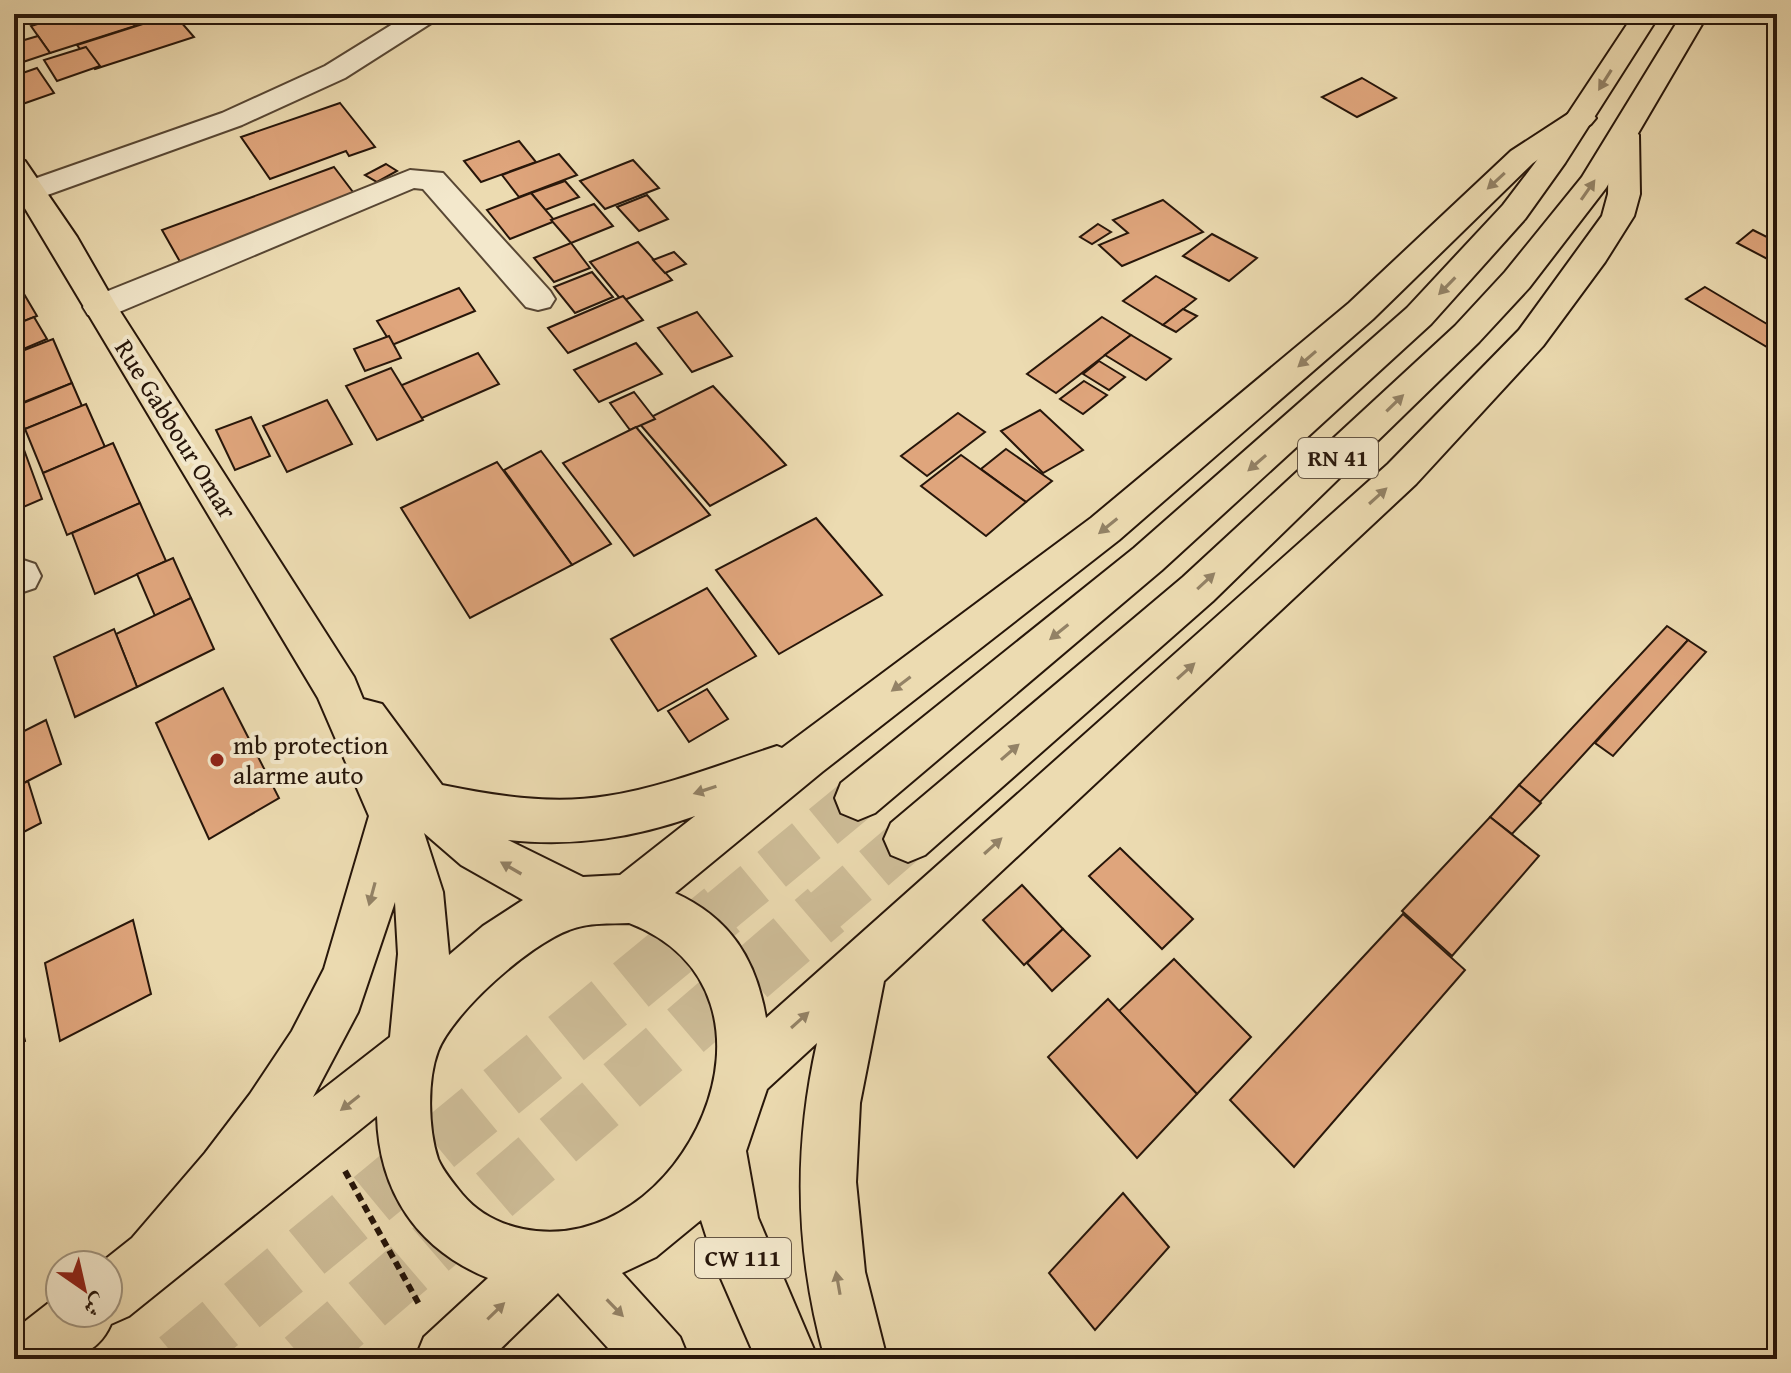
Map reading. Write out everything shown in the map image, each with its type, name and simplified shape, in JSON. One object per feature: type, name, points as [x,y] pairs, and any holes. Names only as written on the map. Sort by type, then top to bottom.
[{"type":"main road","name":"RN 41","points":[[858,798],[1148,559],[1419,316],[1514,212],[1581,118],[1647,14]]},
{"type":"main road","name":"RN 41","points":[[908,839],[1198,589],[1467,334],[1560,230],[1624,135],[1695,14]]},
{"type":"main road","points":[[124,1282],[320,1126],[413,1046],[442,1001],[473,967],[506,939],[544,917],[605,900],[806,757],[1105,529],[1361,311],[1522,157],[1581,118]]},
{"type":"main road","points":[[744,1074],[1402,474],[1502,370],[1564,295],[1618,216],[1626,174],[1624,135]]},
{"type":"main road","name":"Rue Gabbour Omar","points":[[19,185],[61,237],[100,307],[338,691],[355,740],[410,811],[536,883],[670,915],[705,941],[730,978],[744,1023],[744,1074],[735,1113],[718,1150],[696,1183],[669,1210],[638,1234],[604,1251],[557,1262],[489,1251],[443,1218],[414,1170],[403,1114],[423,978],[423,922],[414,871],[410,811]]},
{"type":"main road","points":[[153,1259],[262,1127],[290,1087],[330,1015],[410,811],[524,819],[604,819],[631,814],[806,757]]},
{"type":"main road","points":[[856,1359],[838,1284],[830,1229],[828,1175],[836,1077],[861,967]]},
{"type":"main road","name":"CW 111","points":[[718,1150],[729,1218],[746,1267],[787,1359]]},
{"type":"main road","points":[[447,1358],[557,1262],[622,1316],[658,1359]]},
{"type":"main road","points":[[27,1359],[65,1329]]},
{"type":"street","points":[[19,185],[245,113],[335,72],[427,14]]},
{"type":"street","points":[[100,307],[410,179],[432,180],[538,299]]},
{"type":"path","points":[[320,1126],[447,1358]]},
{"type":"building","points":[[14,14],[47,14],[14,24]]},
{"type":"building","points":[[70,14],[126,14],[135,26],[50,53],[31,26]]},
{"type":"building","points":[[174,14],[194,37],[95,69],[77,45]]},
{"type":"building","points":[[38,36],[50,53],[20,63],[14,54],[14,43]]},
{"type":"building","points":[[86,47],[100,66],[57,81],[44,60]]},
{"type":"building","points":[[37,68],[54,93],[14,107],[14,76]]},
{"type":"building","points":[[1362,78],[1396,98],[1357,117],[1322,97]]},
{"type":"building","points":[[340,103],[375,147],[349,156],[346,151],[270,179],[241,137]]},
{"type":"building","points":[[519,141],[536,162],[481,182],[464,161]]},
{"type":"building","points":[[559,154],[577,175],[519,197],[502,175]]},
{"type":"building","points":[[633,160],[659,188],[605,209],[580,181]]},
{"type":"building","points":[[386,164],[397,171],[377,182],[365,175]]},
{"type":"building","points":[[334,167],[359,200],[183,267],[162,230]]},
{"type":"building","points":[[565,181],[579,197],[545,210],[531,193]]},
{"type":"building","points":[[531,193],[555,221],[510,239],[487,210]]},
{"type":"building","points":[[647,195],[668,219],[639,231],[617,207]]},
{"type":"building","points":[[1163,200],[1203,232],[1122,266],[1099,245],[1128,233],[1113,220]]},
{"type":"building","points":[[594,204],[613,226],[571,243],[551,220]]},
{"type":"building","points":[[1098,224],[1111,232],[1092,244],[1080,237]]},
{"type":"building","points":[[1753,230],[1777,242],[1777,264],[1737,243]]},
{"type":"building","points":[[1212,234],[1257,258],[1229,281],[1183,256]]},
{"type":"building","points":[[638,242],[672,280],[622,301],[590,262]]},
{"type":"building","points":[[571,243],[590,268],[554,282],[534,258]]},
{"type":"building","points":[[674,252],[686,264],[665,273],[653,260]]},
{"type":"building","points":[[592,272],[613,297],[575,313],[554,287]]},
{"type":"building","points":[[1156,276],[1196,299],[1163,325],[1123,301]]},
{"type":"building","points":[[14,277],[37,316],[14,325]]},
{"type":"building","points":[[1705,287],[1777,330],[1777,353],[1686,299]]},
{"type":"building","points":[[459,288],[475,311],[392,345],[377,321]]},
{"type":"building","points":[[623,296],[643,320],[568,353],[548,328]]},
{"type":"building","points":[[1183,309],[1197,316],[1176,332],[1163,325]]},
{"type":"building","points":[[697,312],[732,356],[692,372],[658,328]]},
{"type":"building","points":[[34,317],[47,339],[14,353],[14,325]]},
{"type":"building","points":[[1102,317],[1131,335],[1056,393],[1027,374]]},
{"type":"building","points":[[1131,335],[1171,359],[1146,380],[1105,355]]},
{"type":"building","points":[[389,336],[401,358],[365,371],[354,349]]},
{"type":"building","points":[[53,339],[72,383],[14,406],[14,354]]},
{"type":"building","points":[[636,343],[662,374],[599,402],[574,370]]},
{"type":"building","points":[[478,353],[499,384],[415,421],[395,388]]},
{"type":"building","points":[[1099,361],[1125,377],[1109,390],[1083,374]]},
{"type":"building","points":[[391,368],[423,420],[377,440],[346,386]]},
{"type":"building","points":[[1084,381],[1107,395],[1083,414],[1060,399]]},
{"type":"building","points":[[72,383],[82,406],[25,429],[16,406]]},
{"type":"building","points":[[713,386],[786,465],[710,506],[639,423]]},
{"type":"building","points":[[634,392],[655,419],[630,430],[610,403]]},
{"type":"building","points":[[327,400],[352,444],[287,472],[263,426]]},
{"type":"building","points":[[86,404],[105,447],[43,473],[25,429]]},
{"type":"building","points":[[1040,410],[1083,450],[1043,473],[1001,431]]},
{"type":"building","points":[[958,413],[985,432],[927,476],[901,456]]},
{"type":"building","points":[[251,417],[270,456],[235,470],[216,430]]},
{"type":"building","points":[[636,427],[710,515],[634,556],[563,463]]},
{"type":"building","points":[[113,443],[140,503],[67,535],[43,473]]},
{"type":"building","points":[[23,447],[42,499],[14,511],[14,451]]},
{"type":"building","points":[[1006,449],[1052,481],[1026,502],[981,469]]},
{"type":"building","points":[[541,451],[611,544],[572,565],[504,470]]},
{"type":"building","points":[[961,455],[1026,502],[986,536],[921,486]]},
{"type":"building","points":[[497,462],[572,565],[470,618],[401,508]]},
{"type":"building","points":[[140,503],[166,561],[95,594],[72,533]]},
{"type":"building","points":[[816,518],[882,595],[779,654],[716,570]]},
{"type":"building","points":[[173,558],[191,598],[155,616],[137,574]]},
{"type":"building","points":[[707,588],[756,656],[658,711],[611,639]]},
{"type":"building","points":[[191,598],[214,649],[137,687],[116,634]]},
{"type":"building","points":[[1667,626],[1688,640],[1540,802],[1519,785]]},
{"type":"building","points":[[114,629],[137,687],[75,717],[54,657]]},
{"type":"building","points":[[1688,640],[1706,652],[1613,756],[1595,743]]},
{"type":"building","name":"mb protection alarme auto","points":[[223,688],[279,798],[209,839],[156,723]]},
{"type":"building","points":[[707,689],[728,719],[689,742],[668,711]]},
{"type":"building","points":[[46,720],[61,764],[14,788],[14,736]]},
{"type":"building","points":[[28,781],[41,823],[14,837],[14,788]]},
{"type":"building","points":[[1519,785],[1541,803],[1512,834],[1490,817]]},
{"type":"building","points":[[1490,817],[1539,856],[1452,956],[1402,911]]},
{"type":"building","points":[[1120,848],[1193,919],[1162,949],[1089,876]]},
{"type":"building","points":[[1022,885],[1063,929],[1024,965],[983,920]]},
{"type":"building","points":[[1403,914],[1465,970],[1294,1167],[1230,1100]]},
{"type":"building","points":[[133,920],[151,994],[60,1041],[45,963]]},
{"type":"building","points":[[1063,929],[1090,956],[1052,991],[1027,963]]},
{"type":"building","points":[[1174,959],[1251,1037],[1197,1094],[1119,1011]]},
{"type":"building","points":[[14,997],[25,1041],[14,1047]]},
{"type":"building","points":[[1108,999],[1197,1094],[1137,1158],[1048,1057]]},
{"type":"building","points":[[1123,1193],[1169,1247],[1095,1330],[1049,1273]]},
{"type":"tunnel","points":[[720,912],[858,798]]},
{"type":"tunnel","points":[[823,912],[908,839]]},
{"type":"tunnel","points":[[177,1359],[722,910]]},
{"type":"tunnel","points":[[303,1359],[826,910]]},
{"type":"place","name":"mb protection alarme auto","points":[[217,760]]}]
